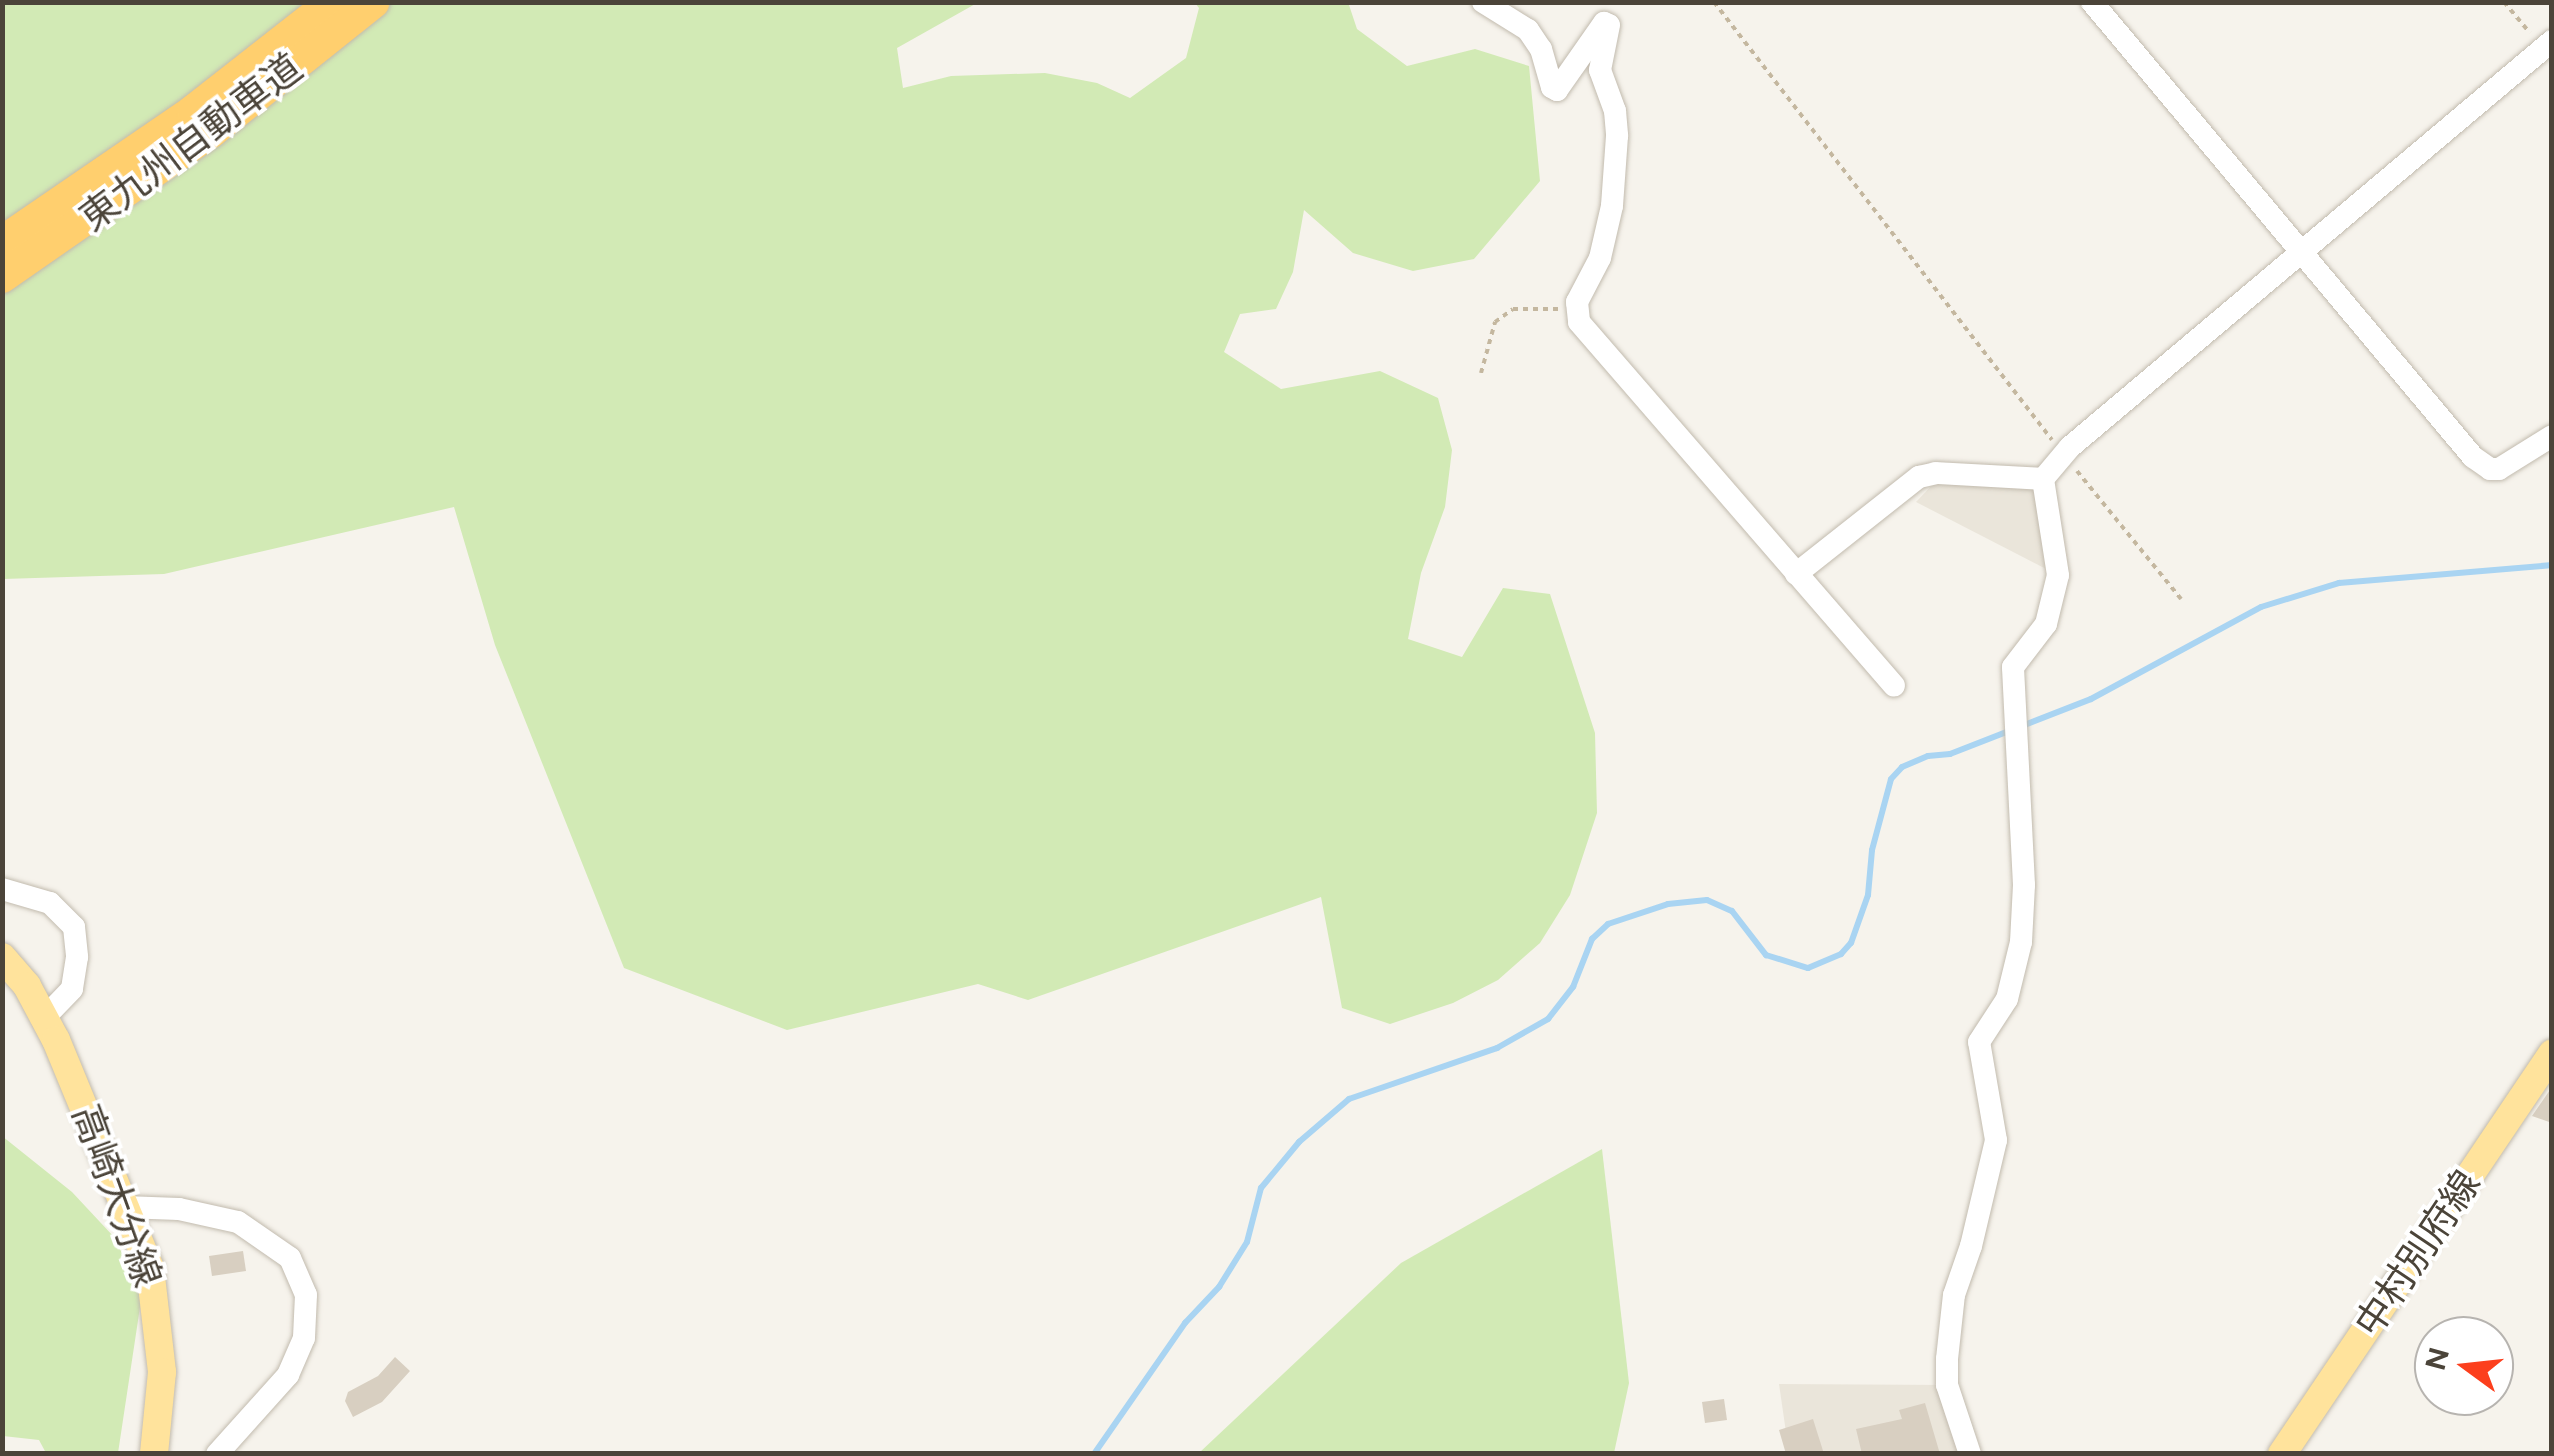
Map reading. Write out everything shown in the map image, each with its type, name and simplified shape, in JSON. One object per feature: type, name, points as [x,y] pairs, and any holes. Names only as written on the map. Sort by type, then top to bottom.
[{"type":"highway","name":"東九州自動車道","points":[[2,276],[192,111],[332,2]]},
{"type":"highway","name":"東九州自動車道","points":[[2,242],[65,219],[211,132],[374,2]]},
{"type":"main road","name":"高崎大分線","points":[[2,957],[45,1018],[150,1268],[162,1372],[154,1454]]},
{"type":"main road","name":"中村別府線","points":[[2282,1454],[2552,1053]]},
{"type":"street","points":[[1483,2],[1528,30],[1541,49],[1552,88],[1558,90],[1604,23],[1609,25],[1600,70],[1614,110],[1617,136],[1612,206],[1600,258],[1577,302],[1579,322],[1894,686]]},
{"type":"street","points":[[2092,2],[2482,464],[2490,469],[2510,466],[2552,436]]},
{"type":"street","points":[[1970,1454],[1947,1384],[1947,1359],[1954,1296],[1971,1246],[1996,1140],[1980,1042],[2006,999],[2021,942],[2022,848],[2013,668],[2046,624],[2058,575],[2043,479],[2063,454],[2547,45]]},
{"type":"street","points":[[1796,574],[1920,477],[1936,473],[2043,479]]},
{"type":"street","points":[[2,890],[50,903],[74,927],[78,957],[72,989],[45,1018]]},
{"type":"street","points":[[124,1207],[178,1208],[238,1222],[290,1258],[306,1295],[304,1338],[288,1375],[217,1454]]},
{"type":"path","points":[[1714,2],[2063,454],[2181,598]]},
{"type":"path","points":[[2504,2],[2547,45]]},
{"type":"path","points":[[1482,373],[1495,322],[1513,309],[1558,309],[1579,322]]},
{"type":"shaded area","points":[[1937,480],[2033,484],[2056,574],[1916,502]]},
{"type":"shaded area","points":[[1779,1384],[1947,1385],[1972,1453],[1789,1453]]},
{"type":"green space","points":[[1348,2],[1357,29],[1407,66],[1475,49],[1529,66],[1540,181],[1474,259],[1413,271],[1353,253],[1304,210],[1293,272],[1276,309],[1240,314],[1224,352],[1281,389],[1380,371],[1438,398],[1452,450],[1445,507],[1421,573],[1408,639],[1462,657],[1503,588],[1550,594],[1595,733],[1597,813],[1570,895],[1540,943],[1498,980],[1453,1003],[1390,1024],[1342,1008],[1321,897],[1028,1000],[978,984],[787,1030],[624,968],[495,645],[454,507],[164,574],[3,579],[2,3],[977,3],[897,48],[903,88],[951,76],[1045,73],[1097,83],[1130,98],[1186,58],[1199,8],[1195,3]]},
{"type":"green space","points":[[2,1136],[72,1192],[114,1237],[142,1294],[118,1453],[46,1453],[39,1440],[3,1436]]},
{"type":"green space","points":[[1602,1149],[1629,1383],[1614,1453],[1199,1453],[1401,1263]]},
{"type":"building","points":[[2552,1087],[2552,1123],[2532,1116]]},
{"type":"building","points":[[243,1251],[246,1271],[212,1276],[209,1256]]},
{"type":"building","points":[[395,1357],[410,1371],[382,1402],[353,1417],[345,1401],[348,1392],[378,1376]]},
{"type":"building","points":[[1724,1399],[1727,1420],[1705,1423],[1702,1402]]},
{"type":"building","points":[[1925,1403],[1940,1454],[1862,1454],[1856,1429],[1902,1419],[1899,1410]]},
{"type":"building","points":[[1813,1419],[1824,1454],[1786,1454],[1779,1430]]},
{"type":"waterway","points":[[1094,1454],[1185,1323],[1219,1287],[1247,1242],[1261,1188],[1299,1142],[1349,1099],[1497,1048],[1548,1019],[1573,987],[1592,939],[1608,924],[1668,904],[1707,900],[1732,911],[1766,955],[1808,968],[1841,954],[1851,943],[1868,895],[1872,850],[1891,779],[1902,767],[1928,756],[1950,754],[2091,699],[2261,607],[2339,583],[2552,565]]}]
